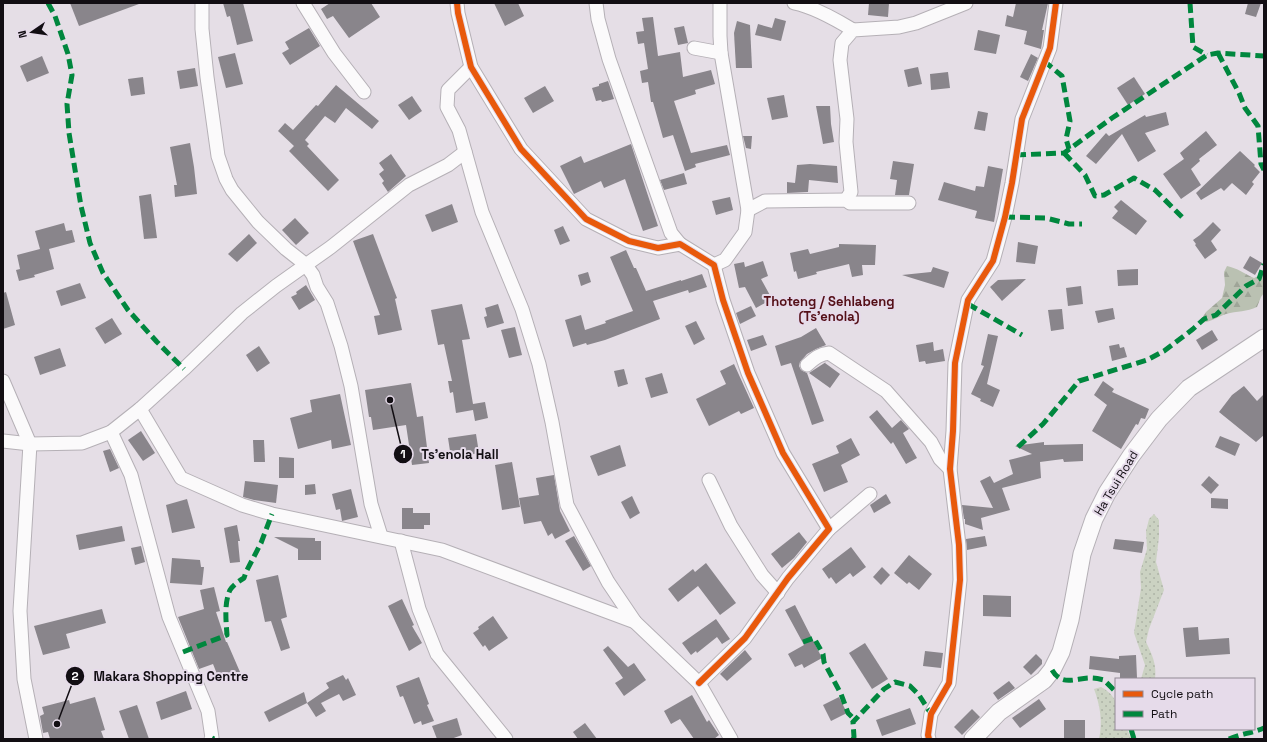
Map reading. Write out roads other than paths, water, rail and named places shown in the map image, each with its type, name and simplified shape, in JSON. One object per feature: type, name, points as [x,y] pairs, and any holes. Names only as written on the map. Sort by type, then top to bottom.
[{"type":"street","points":[[202,3],[202,29],[207,77],[218,156],[226,179],[232,190],[258,222],[286,249],[305,264],[313,275],[317,287],[327,303],[341,346],[351,386],[371,504],[381,536]]},
{"type":"street","points":[[303,3],[334,54],[364,92]]},
{"type":"street","points":[[457,3],[471,67],[521,149],[586,220],[629,241],[658,248],[680,244]]},
{"type":"street","points":[[596,3],[598,19],[609,59],[671,233],[680,244],[714,265],[723,300],[748,372],[773,431],[783,453],[829,529]]},
{"type":"street","points":[[714,265],[725,260],[745,232],[748,210],[722,53],[720,36],[720,3]]},
{"type":"street","points":[[794,3],[814,10],[852,30],[898,28],[916,23],[966,3]]},
{"type":"street","points":[[929,739],[928,735],[932,714],[949,683],[960,580],[950,469],[953,431],[955,363],[968,300],[993,261],[1011,190],[1022,119],[1050,48],[1056,3]]},
{"type":"street","points":[[846,200],[851,192],[846,142],[847,119],[840,60],[842,43],[852,30]]},
{"type":"street","points":[[694,48],[722,53]]},
{"type":"street","points":[[471,67],[448,90],[447,107],[459,130],[482,212],[522,309],[539,364],[552,422],[566,505],[608,582],[635,622],[699,683],[731,739]]},
{"type":"street","points":[[3,440],[30,444],[82,443],[111,432],[140,409],[184,370],[242,313],[305,264],[331,247],[409,185],[448,165],[465,152]]},
{"type":"street","points":[[748,210],[765,201],[846,200],[850,203],[909,202]]},
{"type":"street","name":"Ha Tsui Road","points":[[973,739],[999,712],[1044,680],[1052,670],[1063,645],[1070,620],[1082,554],[1094,519],[1107,494],[1131,456],[1159,419],[1189,388],[1264,338]]},
{"type":"street","points":[[807,365],[821,354],[829,353],[886,391],[931,442],[940,459],[950,469]]},
{"type":"street","points":[[3,381],[30,444],[20,610],[24,679],[36,739]]},
{"type":"street","points":[[140,409],[181,478],[242,505],[272,514],[442,550],[635,622]]},
{"type":"street","points":[[111,432],[131,476],[169,617],[208,711],[211,739]]},
{"type":"street","points":[[709,480],[731,526],[762,575],[778,593]]},
{"type":"street","points":[[699,683],[745,638],[778,593],[829,529],[870,494]]},
{"type":"street","points":[[401,542],[419,609],[437,654],[506,739]]},
{"type":"place","name":"Ts'enola Hall","points":[[390,400]]},
{"type":"place","name":"Makara Shopping Centre","points":[[57,724]]},
{"type":"district","name":"Thoteng / Sehlabeng (Ts'enola)","points":[[829,308]]}]
